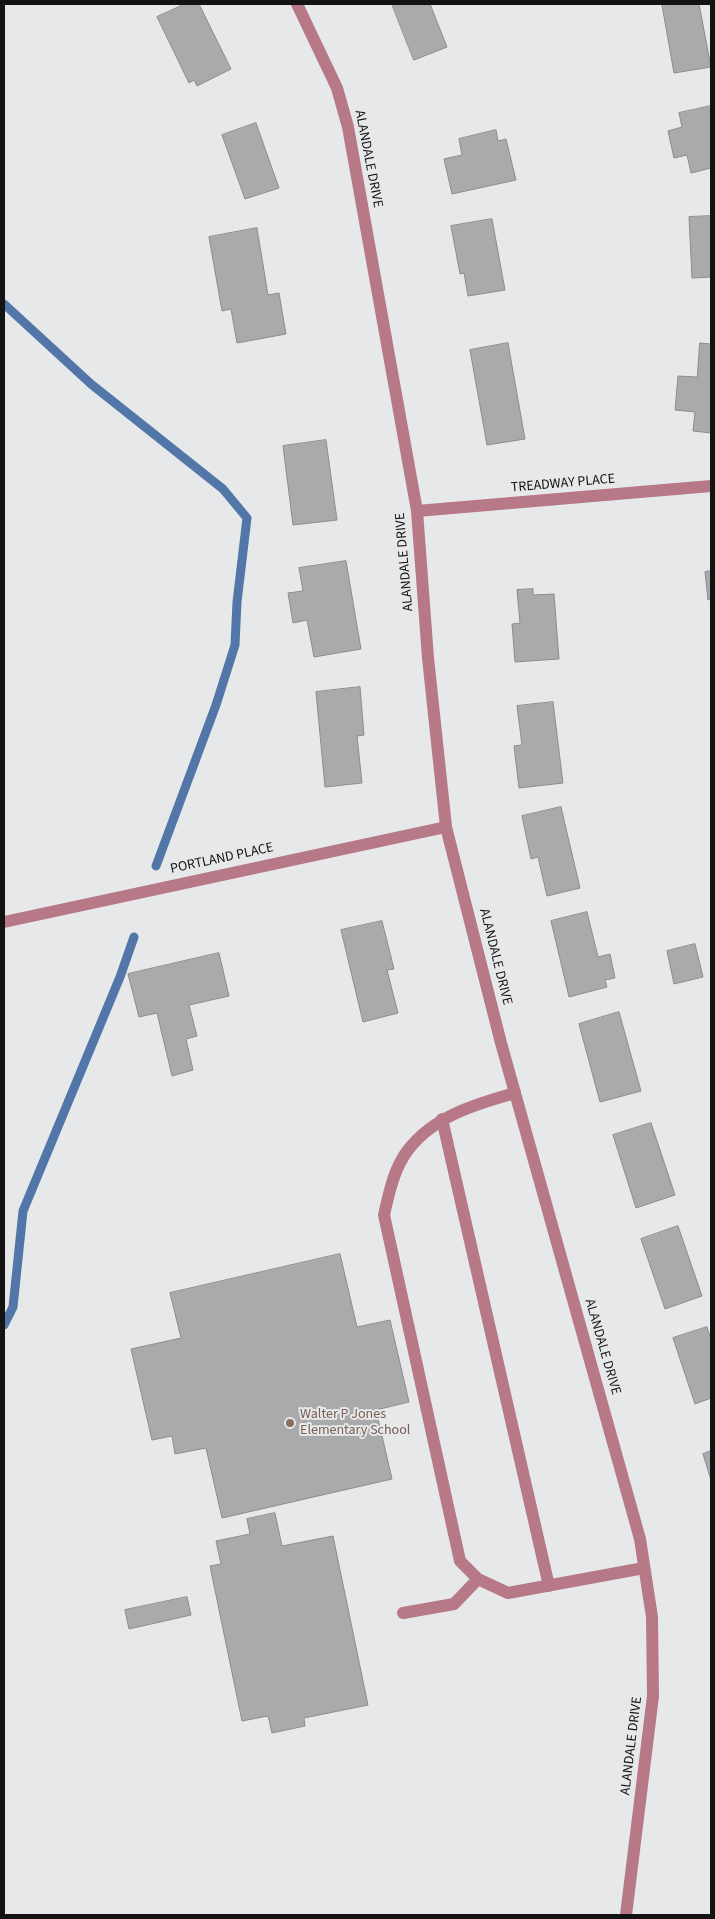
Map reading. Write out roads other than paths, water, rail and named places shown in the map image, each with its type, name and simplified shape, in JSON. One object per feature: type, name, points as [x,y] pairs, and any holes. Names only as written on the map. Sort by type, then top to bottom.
[{"type":"street","name":"ALANDALE DRIVE","points":[[297,4],[337,88],[348,127],[416,511],[428,658],[446,827],[515,1093],[640,1539],[652,1617],[653,1696],[626,1915]]},
{"type":"street","name":"TREADWAY PLACE","points":[[416,511],[711,486]]},
{"type":"street","name":"PORTLAND PLACE","points":[[4,922],[446,827]]},
{"type":"street","points":[[515,1093],[483,1102],[442,1119],[408,1150],[392,1181],[384,1215],[460,1561],[478,1580],[508,1593],[644,1568]]},
{"type":"street","points":[[442,1119],[549,1586]]},
{"type":"street","points":[[404,1614],[454,1604],[478,1580]]},
{"type":"waterway","points":[[4,304],[91,384],[223,489],[247,518],[237,602],[235,645],[216,705],[156,866]]},
{"type":"waterway","points":[[4,1325],[13,1307],[23,1211],[120,977],[134,937]]},
{"type":"place","name":"Walter P Jones Elementary School","points":[[290,1423]]}]
